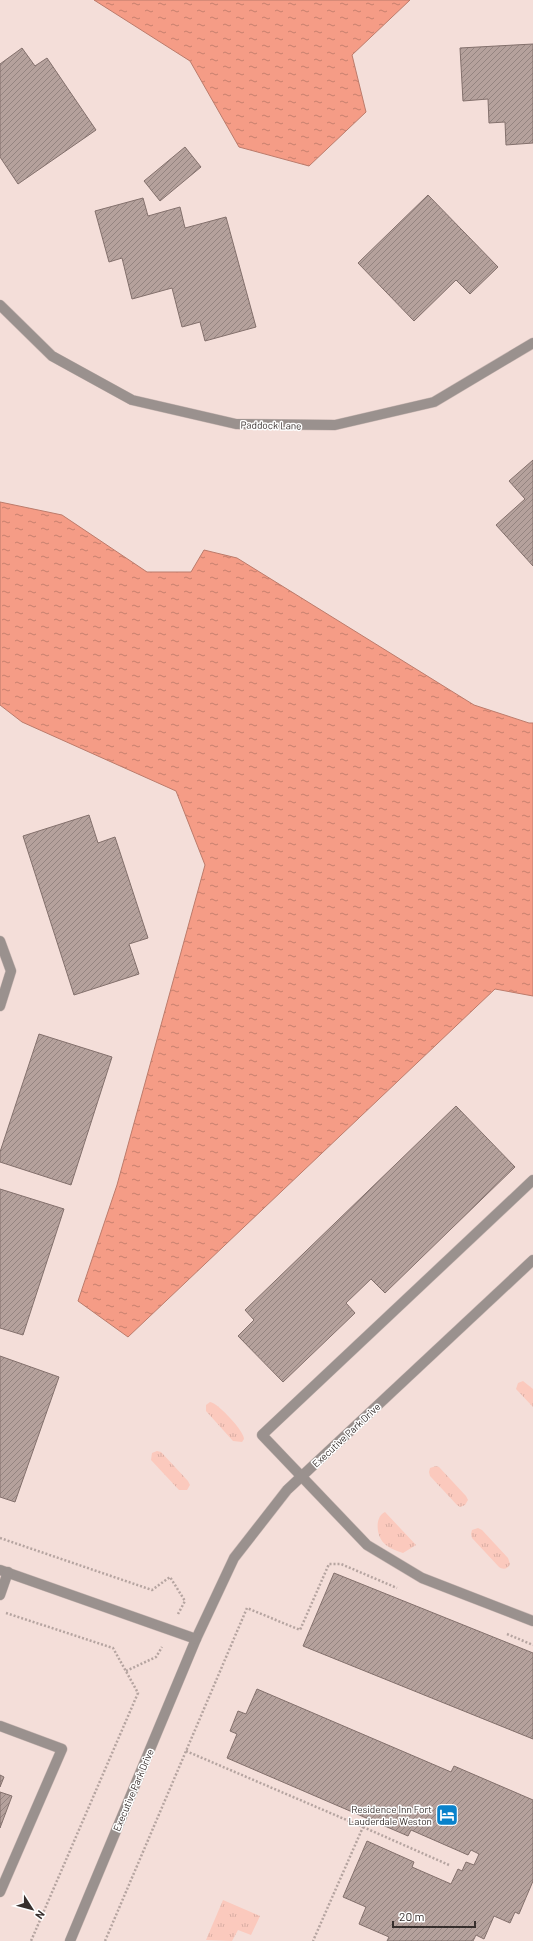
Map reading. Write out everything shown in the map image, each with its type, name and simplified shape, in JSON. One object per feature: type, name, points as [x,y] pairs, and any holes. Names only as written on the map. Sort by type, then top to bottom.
[{"type":"street","name":"Paddock Lane","points":[[0,305],[52,356],[132,400],[236,424],[335,425],[434,402],[533,343]]},
{"type":"street","points":[[0,940],[11,971],[0,1006]]},
{"type":"street","points":[[532,1184],[262,1435],[367,1545],[422,1578],[533,1620]]},
{"type":"street","name":"Executive Park Drive","points":[[70,1941],[196,1639],[234,1558],[287,1490],[533,1260]]},
{"type":"street","points":[[0,1595],[4,1571],[196,1639]]},
{"type":"street","points":[[0,1726],[62,1749],[0,1892]]},
{"type":"path","points":[[104,1941],[247,1608],[300,1630],[329,1564],[341,1564],[404,1591]]},
{"type":"path","points":[[504,1633],[533,1645]]},
{"type":"path","points":[[186,1751],[449,1865]]},
{"type":"path","points":[[313,1941],[363,1827]]},
{"type":"green space","points":[[523,1381],[533,1389],[533,1407],[516,1389],[518,1383]]},
{"type":"green space","points":[[210,1402],[219,1407],[240,1430],[244,1439],[242,1442],[233,1441],[206,1411],[206,1405]]},
{"type":"green space","points":[[157,1451],[161,1452],[188,1481],[190,1485],[187,1490],[179,1490],[151,1460],[152,1453]]},
{"type":"green space","points":[[436,1466],[439,1467],[466,1496],[468,1500],[465,1505],[460,1507],[457,1505],[430,1476],[430,1468]]},
{"type":"green space","points":[[385,1512],[416,1545],[403,1553],[390,1548],[383,1542],[378,1533],[378,1523],[379,1518]]},
{"type":"green space","points":[[478,1528],[482,1530],[508,1558],[510,1564],[507,1568],[504,1569],[499,1567],[472,1538],[472,1530]]},
{"type":"green space","points":[[223,1900],[260,1916],[251,1935],[238,1930],[232,1941],[206,1940]]},
{"type":"water","points":[[94,0],[410,0],[352,55],[366,112],[309,166],[239,147],[190,61]]},
{"type":"water","points":[[0,502],[62,515],[147,572],[191,572],[204,550],[237,558],[474,705],[533,723],[533,996],[495,989],[128,1337],[78,1301],[117,1185],[205,865],[176,791],[22,722],[0,705]]},
{"type":"building","points":[[533,44],[533,143],[506,145],[505,122],[489,123],[488,99],[463,101],[460,48]]},
{"type":"building","points":[[22,48],[35,66],[47,58],[96,130],[18,184],[0,157],[0,64]]},
{"type":"building","points":[[185,147],[201,167],[160,201],[144,181]]},
{"type":"building","points":[[428,195],[498,267],[470,294],[456,280],[414,321],[358,263]]},
{"type":"building","points":[[143,198],[148,216],[180,207],[185,228],[226,217],[256,327],[205,341],[200,322],[182,327],[172,288],[132,299],[122,258],[109,262],[95,211]]},
{"type":"building","points":[[533,460],[533,566],[496,525],[525,499],[509,481]]},
{"type":"building","points":[[89,815],[98,843],[115,837],[148,938],[129,944],[139,974],[74,995],[23,836]]},
{"type":"building","points":[[39,1034],[112,1057],[71,1185],[0,1162],[0,1152]]},
{"type":"building","points":[[456,1106],[515,1167],[385,1293],[371,1279],[346,1303],[355,1313],[283,1382],[238,1336],[254,1320],[245,1310]]},
{"type":"building","points":[[0,1189],[64,1209],[23,1335],[0,1328]]},
{"type":"building","points":[[0,1356],[59,1377],[15,1502],[0,1497]]},
{"type":"building","points":[[334,1573],[533,1653],[533,1739],[303,1646]]},
{"type":"building","name":"Residence Inn Fort Lauderdale Weston","points":[[257,1689],[451,1772],[454,1766],[533,1800],[533,1881],[519,1914],[515,1912],[510,1923],[494,1916],[484,1939],[476,1935],[473,1941],[387,1941],[389,1937],[359,1924],[366,1907],[343,1897],[367,1841],[414,1862],[412,1867],[451,1884],[458,1869],[462,1871],[466,1862],[474,1865],[479,1854],[471,1850],[468,1855],[411,1830],[408,1836],[227,1758],[237,1734],[230,1731],[238,1711],[246,1714]]},
{"type":"building","points":[[0,1775],[4,1777],[0,1787]]},
{"type":"building","points":[[0,1792],[12,1796],[0,1828]]},
{"type":"place","name":"Residence Inn Fort Lauderdale Weston","points":[[447,1815]]}]
